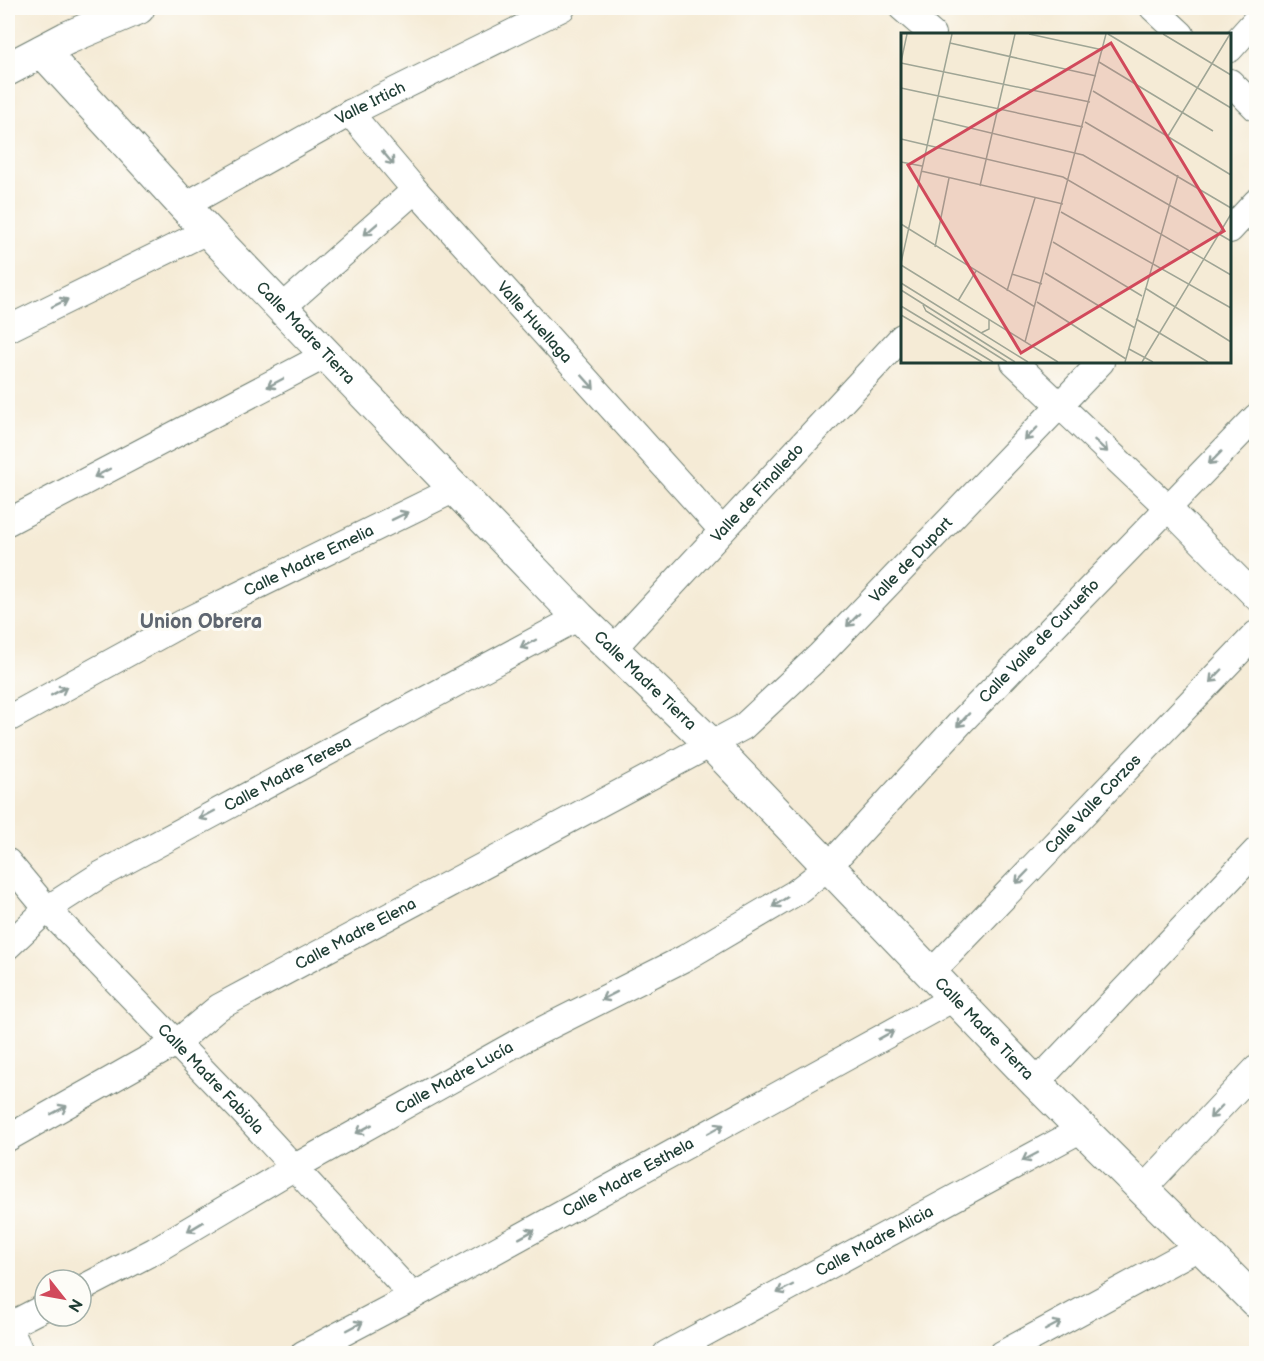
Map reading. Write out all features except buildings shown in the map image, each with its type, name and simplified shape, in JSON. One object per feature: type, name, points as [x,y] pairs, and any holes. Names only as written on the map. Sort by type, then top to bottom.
[{"type":"main road","points":[[8,69],[42,51],[138,8]]},
{"type":"street","name":"Valle Irtich","points":[[184,206],[534,14],[562,8]]},
{"type":"street","points":[[903,8],[931,33]]},
{"type":"street","points":[[1153,8],[1180,33]]},
{"type":"street","points":[[1231,49],[1257,21]]},
{"type":"street","name":"Calle Madre Tierra","points":[[42,51],[207,231],[283,307],[455,489],[612,650],[710,743],[827,868],[1036,1083],[1255,1298]]},
{"type":"street","points":[[1231,83],[1257,108]]},
{"type":"street","name":"Valle Huellaga","points":[[350,113],[415,190],[722,530]]},
{"type":"street","points":[[283,307],[415,190]]},
{"type":"street","points":[[1231,229],[1257,202]]},
{"type":"street","points":[[8,329],[207,231]]},
{"type":"street","name":"Valle de Finalledo","points":[[612,650],[901,339]]},
{"type":"street","points":[[8,522],[327,356]]},
{"type":"street","points":[[1015,363],[1167,507],[1257,597]]},
{"type":"street","name":"Valle de Dupart","points":[[710,743],[743,727],[771,702],[1100,363]]},
{"type":"street","name":"Calle Valle de Curueño","points":[[827,868],[962,721],[1167,507],[1257,417]]},
{"type":"street","name":"Calle Madre Emelia","points":[[8,719],[188,620],[455,489]]},
{"type":"street","name":"Calle Madre Teresa","points":[[8,946],[47,909],[100,875],[190,824],[579,616]]},
{"type":"street","name":"Calle Valle Corzos","points":[[931,973],[1257,634]]},
{"type":"street","name":"Calle Madre Elena","points":[[8,1138],[176,1043],[219,1007],[710,743]]},
{"type":"street","points":[[1036,1083],[1257,852]]},
{"type":"street","name":"Calle Madre Fabiola","points":[[8,862],[47,909],[295,1167],[413,1296]]},
{"type":"street","name":"Calle Madre Lucía","points":[[93,1282],[154,1251],[295,1167],[522,1040],[716,940],[795,893],[827,868]]},
{"type":"street","name":"Calle Madre Esthela","points":[[303,1353],[413,1296],[954,998]]},
{"type":"street","points":[[1143,1189],[1257,1069]]},
{"type":"street","name":"Calle Madre Alicia","points":[[666,1353],[1082,1129]]},
{"type":"street","points":[[1002,1353],[1201,1246]]},
{"type":"street","points":[[8,1326],[33,1313]]},
{"type":"street","points":[[8,1332],[18,1353]]},
{"type":"district","name":"Union Obrera","points":[[201,622]]}]
